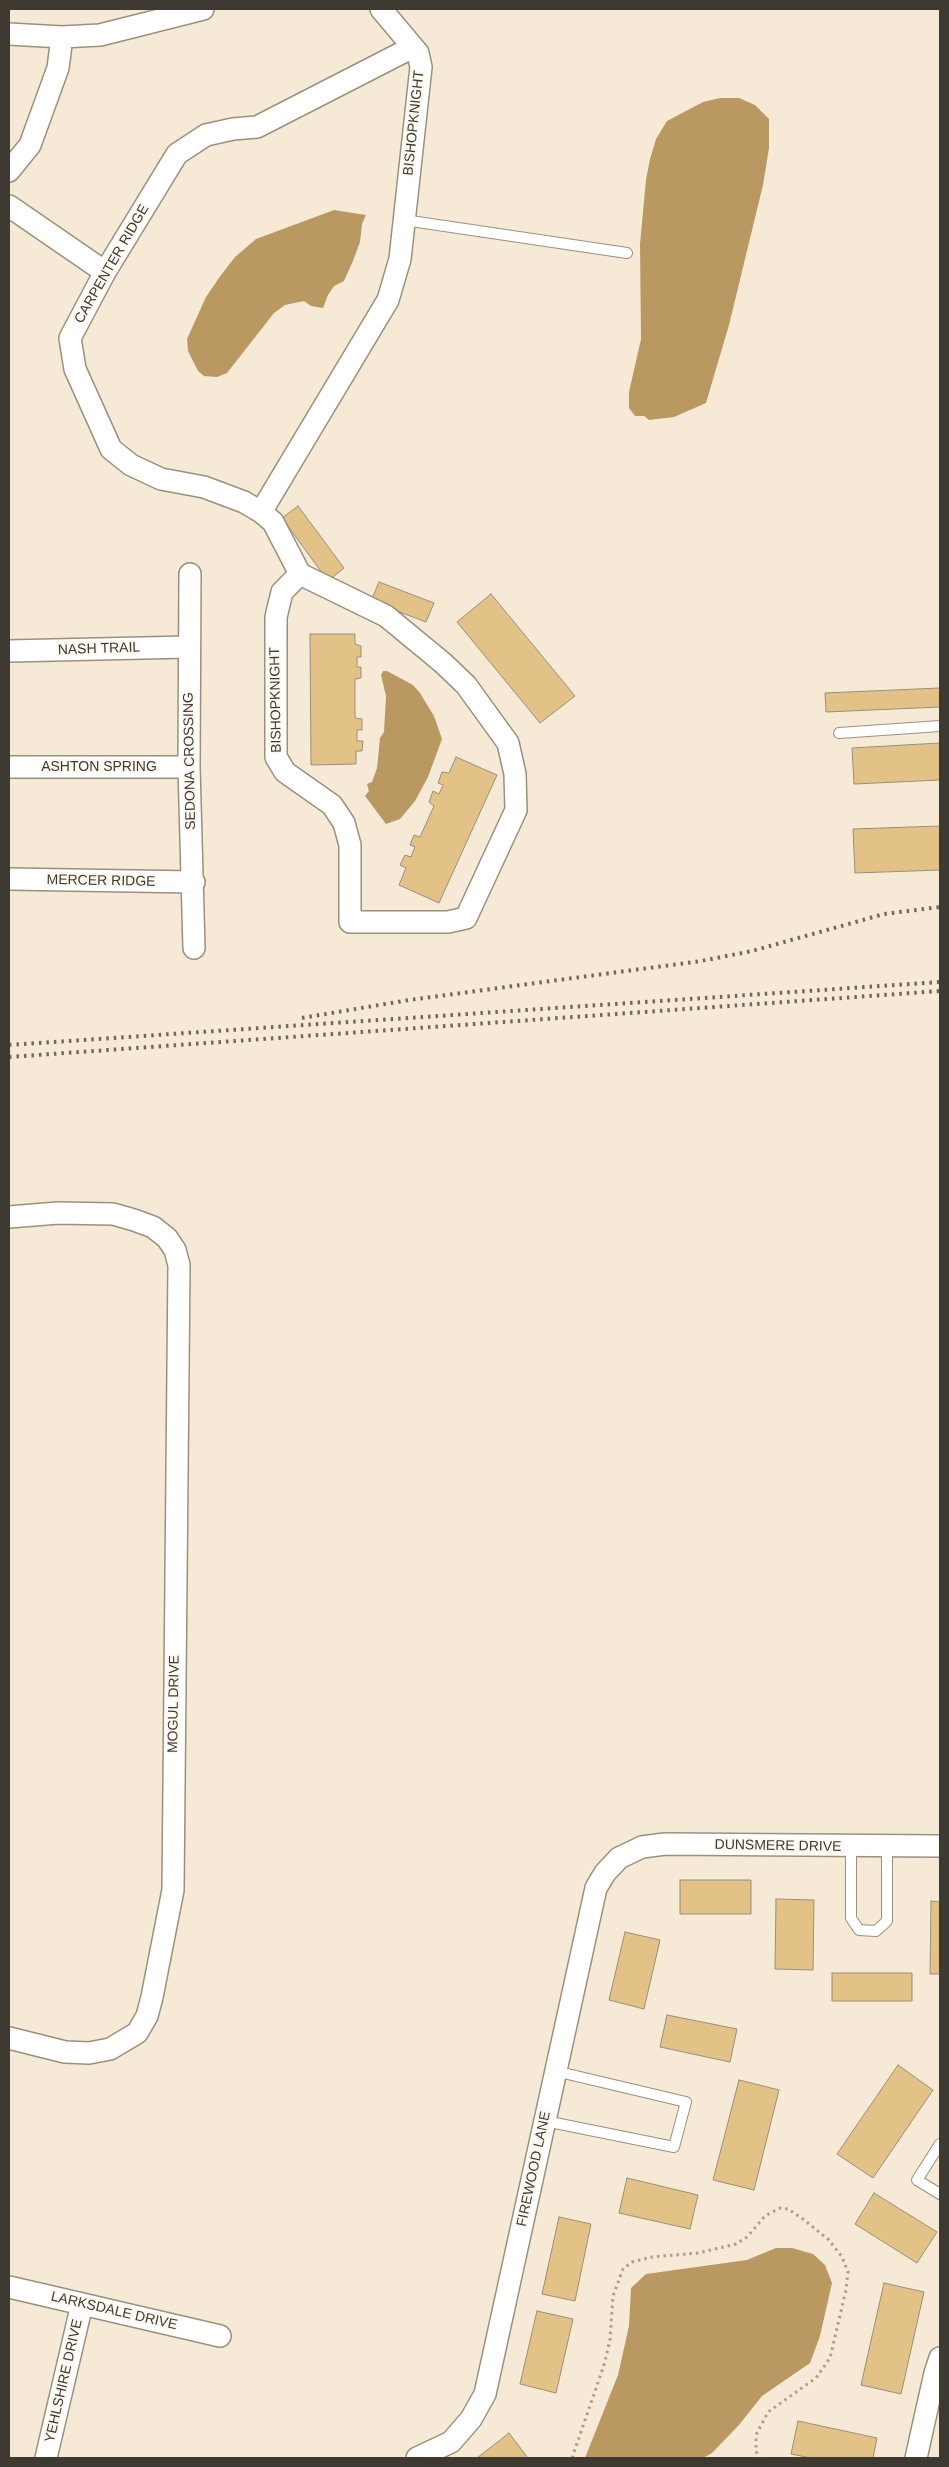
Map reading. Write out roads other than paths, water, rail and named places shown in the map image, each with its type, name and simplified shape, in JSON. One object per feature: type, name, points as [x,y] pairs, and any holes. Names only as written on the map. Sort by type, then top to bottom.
[{"type":"street","points":[[9,34],[62,37],[100,35],[203,9]]},
{"type":"street","name":"BISHOPKNIGHT","points":[[261,512],[388,300],[400,260],[421,67],[418,53],[381,9]]},
{"type":"street","points":[[9,171],[30,145],[58,68],[62,37]]},
{"type":"street","name":"CARPENTER RIDGE","points":[[300,574],[273,522],[261,512],[244,502],[204,487],[161,479],[131,465],[111,449],[75,369],[70,338],[104,272],[177,154],[206,135],[233,129],[257,127],[413,47]]},
{"type":"street","points":[[9,206],[104,272]]},
{"type":"street","name":"SEDONA CROSSING","points":[[190,574],[188,647],[189,767],[194,882],[194,948]]},
{"type":"street","name":"BISHOPKNIGHT","points":[[300,574],[386,616],[466,684],[508,744],[515,774],[516,810],[466,918],[448,922],[350,922],[350,845],[344,823],[332,805],[285,772],[276,757],[276,617],[282,592],[300,574]]},
{"type":"street","name":"NASH TRAIL","points":[[9,651],[188,647]]},
{"type":"street","name":"ASHTON SPRING","points":[[9,766],[189,767]]},
{"type":"street","name":"MERCER RIDGE","points":[[9,879],[194,882]]},
{"type":"street","name":"MOGUL DRIVE","points":[[9,1217],[58,1213],[113,1214],[153,1227],[167,1238],[175,1250],[179,1265],[173,1890],[152,1997],[147,2016],[137,2033],[110,2049],[89,2053],[65,2052],[9,2038]]},
{"type":"street","name":"DUNSMERE DRIVE","points":[[619,1858],[642,1847],[665,1844],[851,1847],[940,1846]]},
{"type":"street","name":"FIREWOOD LANE","points":[[417,2458],[451,2442],[471,2419],[485,2394],[596,1888],[605,1872],[619,1858]]},
{"type":"street","name":"LARKSDALE DRIVE","points":[[9,2287],[220,2336]]},
{"type":"street","name":"YEHLSHIRE DRIVE","points":[[46,2458],[82,2304]]},
{"type":"street","points":[[916,2458],[935,2372],[940,2358]]},
{"type":"lane","points":[[404,220],[627,253]]},
{"type":"lane","points":[[839,733],[940,726]]},
{"type":"lane","points":[[851,1847],[851,1918],[859,1930],[876,1930],[887,1921],[887,1846]]},
{"type":"lane","points":[[545,2121],[674,2147],[686,2102],[556,2071]]},
{"type":"lane","points":[[940,2144],[917,2180],[940,2194]]},
{"type":"railway","points":[[302,1018],[409,1000],[701,961],[752,951],[884,914],[940,907]]},
{"type":"railway","points":[[9,1045],[940,982]]},
{"type":"railway","points":[[9,1057],[940,991]]}]
